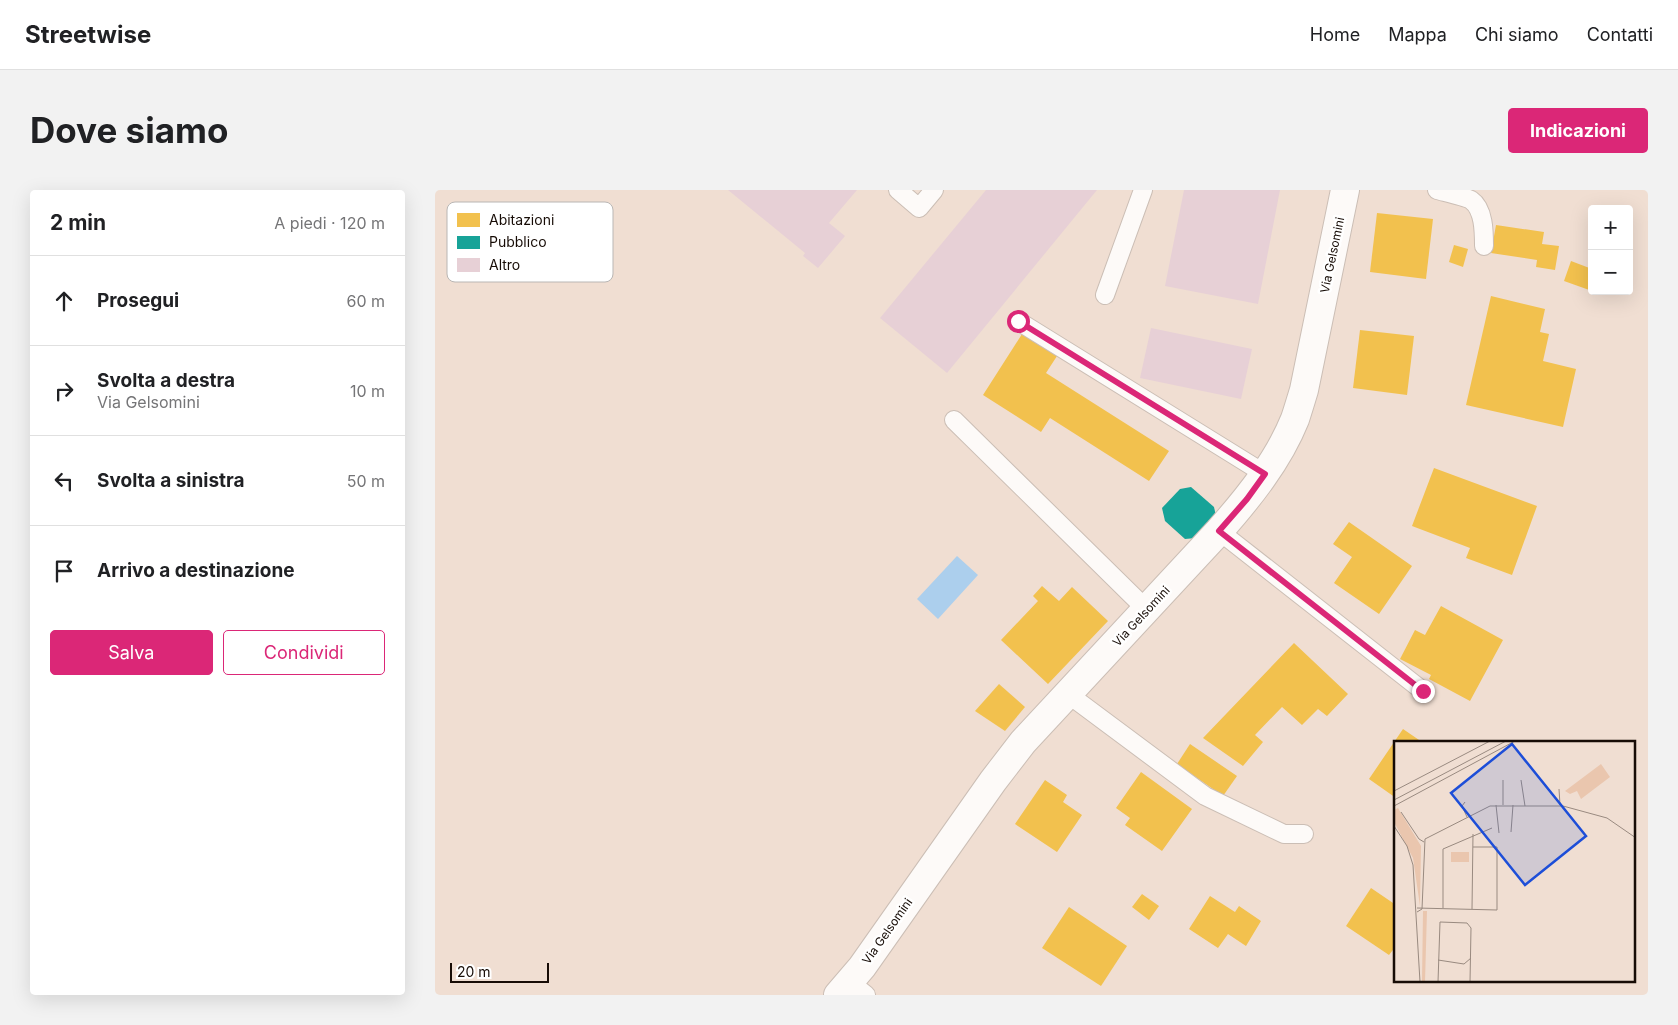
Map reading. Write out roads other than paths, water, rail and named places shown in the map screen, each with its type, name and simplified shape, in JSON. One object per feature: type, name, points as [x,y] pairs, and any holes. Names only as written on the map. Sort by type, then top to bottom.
[{"type":"street","name":"Via Gelsomini","points":[[851,991],[993,781],[1023,742],[1219,531],[1247,499],[1265,474],[1294,420],[1304,390],[1345,190]]},
{"type":"lane","points":[[898,190],[919,208],[934,190]]},
{"type":"lane","points":[[1105,295],[1143,190]]},
{"type":"lane","points":[[1437,190],[1471,200],[1478,209],[1483,225],[1484,246]]},
{"type":"lane","points":[[1018,321],[1265,474]]},
{"type":"lane","points":[[954,420],[1147,610]]},
{"type":"lane","points":[[1219,531],[1423,691]]},
{"type":"lane","points":[[1068,694],[1205,796],[1284,834],[1304,834]]},
{"type":"water","points":[[957,556],[978,575],[938,619],[917,599]]}]
